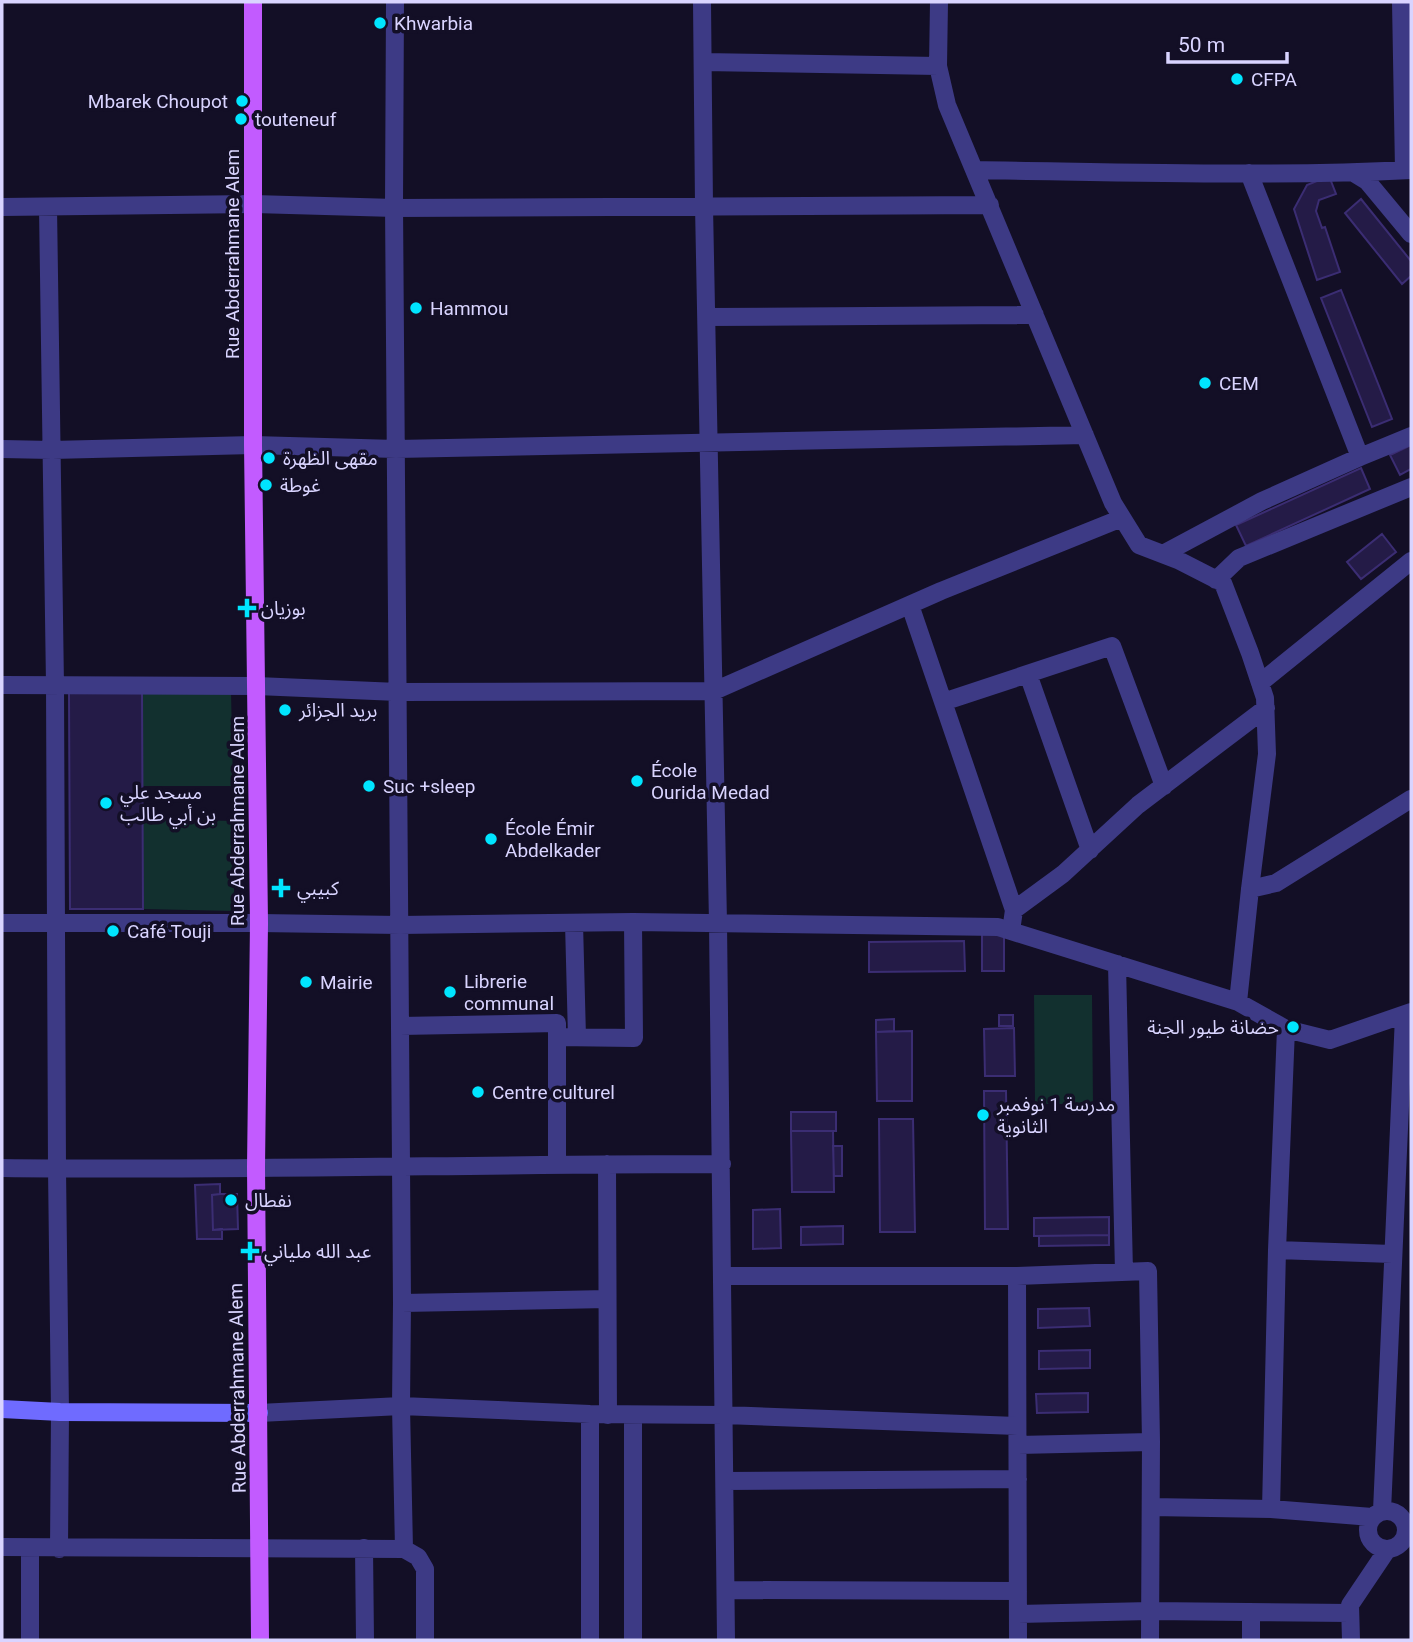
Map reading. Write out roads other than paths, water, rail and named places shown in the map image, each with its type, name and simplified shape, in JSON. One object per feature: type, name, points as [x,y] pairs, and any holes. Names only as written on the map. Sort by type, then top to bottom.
[{"type":"main road","name":"Rue Abderrahmane Alem","points":[[253,2],[260,1640]]},
{"type":"main road","points":[[2,1409],[259,1413]]},
{"type":"street","points":[[395,2],[401,1406],[404,1549]]},
{"type":"street","points":[[702,2],[722,1164],[726,1640]]},
{"type":"street","points":[[939,2],[937,66],[947,104],[1113,503],[1139,545],[1223,583],[1265,698],[1267,754],[1238,1002]]},
{"type":"street","points":[[975,170],[1249,173],[1407,170],[1401,2]]},
{"type":"street","points":[[703,62],[937,66]]},
{"type":"street","points":[[1249,173],[1360,457]]},
{"type":"street","points":[[1354,173],[1367,181],[1411,233]]},
{"type":"street","points":[[2,206],[253,204],[395,208],[990,205]]},
{"type":"street","points":[[48,207],[55,685],[59,1549]]},
{"type":"street","points":[[707,317],[1035,315]]},
{"type":"street","points":[[2,449],[253,445],[396,449],[1085,435]]},
{"type":"street","points":[[1163,554],[1262,501],[1411,436]]},
{"type":"street","points":[[1216,580],[1239,558],[1411,488]]},
{"type":"street","points":[[2,685],[257,686],[398,692],[714,691],[911,605],[1122,518]]},
{"type":"street","points":[[1260,683],[1411,561]]},
{"type":"street","points":[[911,605],[1014,910],[1011,931]]},
{"type":"street","points":[[943,702],[1112,646],[1164,786]]},
{"type":"street","points":[[1028,674],[1090,850]]},
{"type":"street","points":[[1014,910],[1063,874],[1138,805],[1266,708]]},
{"type":"street","points":[[1250,889],[1276,883],[1411,799]]},
{"type":"street","points":[[2,923],[400,925],[633,922],[999,927],[1238,1002],[1286,1029],[1330,1040],[1407,1014],[1392,1254],[1390,1514]]},
{"type":"street","points":[[557,1037],[634,1038],[633,922]]},
{"type":"street","points":[[574,923],[577,1037]]},
{"type":"street","points":[[1117,964],[1124,1272]]},
{"type":"street","points":[[400,1026],[557,1023],[557,1165]]},
{"type":"street","points":[[1271,1509],[1286,1029]]},
{"type":"street","points":[[590,1640],[599,1414],[607,1299],[607,1164]]},
{"type":"street","points":[[2,1168],[722,1164]]},
{"type":"street","points":[[1277,1250],[1392,1254]]},
{"type":"street","points":[[723,1276],[1017,1276],[1148,1271],[1150,1640]]},
{"type":"street","points":[[1017,1276],[1018,1640]]},
{"type":"street","points":[[402,1303],[607,1299]]},
{"type":"street","points":[[259,1413],[401,1406],[1017,1426]]},
{"type":"street","points":[[633,1415],[633,1640]]},
{"type":"street","points":[[1018,1445],[1151,1442]]},
{"type":"street","points":[[725,1481],[1018,1479]]},
{"type":"street","points":[[1151,1507],[1390,1514],[1405,1521],[1409,1534],[1400,1546],[1387,1550],[1375,1546],[1369,1538],[1367,1528],[1390,1514]]},
{"type":"street","points":[[2,1547],[404,1549],[418,1557],[425,1569],[425,1640]]},
{"type":"street","points":[[30,1548],[30,1640]]},
{"type":"street","points":[[364,1548],[365,1640]]},
{"type":"street","points":[[1351,1640],[1350,1605],[1387,1550]]},
{"type":"street","points":[[726,1590],[1018,1591]]},
{"type":"street","points":[[1018,1614],[1150,1611],[1350,1613]]},
{"type":"street","points":[[1251,1612],[1251,1640]]},
{"type":"place","name":"Khwarbia","points":[[380,23]]},
{"type":"place","name":"CFPA","points":[[1237,79]]},
{"type":"place","name":"Mbarek Choupot","points":[[242,101]]},
{"type":"place","name":"touteneuf","points":[[241,119]]},
{"type":"place","name":"Hammou","points":[[416,308]]},
{"type":"place","name":"CEM","points":[[1205,383]]},
{"type":"place","name":"مقهى الظهرة","points":[[269,458]]},
{"type":"place","name":"غوطة","points":[[266,485]]},
{"type":"place","name":"بوزيان","points":[[247,608]]},
{"type":"place","name":"بريد الجزائر","points":[[285,710]]},
{"type":"place","name":"École Ourida Medad","points":[[637,781]]},
{"type":"place","name":"Suc +sleep","points":[[369,786]]},
{"type":"place","name":"مسجد علي بن أبي طالب","points":[[106,803]]},
{"type":"place","name":"École Émir Abdelkader","points":[[491,839]]},
{"type":"place","name":"كبيبي","points":[[281,888]]},
{"type":"place","name":"Café Touji","points":[[113,931]]},
{"type":"place","name":"Mairie","points":[[306,982]]},
{"type":"place","name":"Librerie communal","points":[[450,992]]},
{"type":"place","name":"حضانة طيور الجنة","points":[[1293,1027]]},
{"type":"place","name":"Centre culturel","points":[[478,1092]]},
{"type":"place","name":"مدرسة 1 نوفمبر الثانوية","points":[[983,1115]]},
{"type":"place","name":"نفطال","points":[[231,1200]]},
{"type":"place","name":"عبد الله ملياني","points":[[250,1251]]}]
